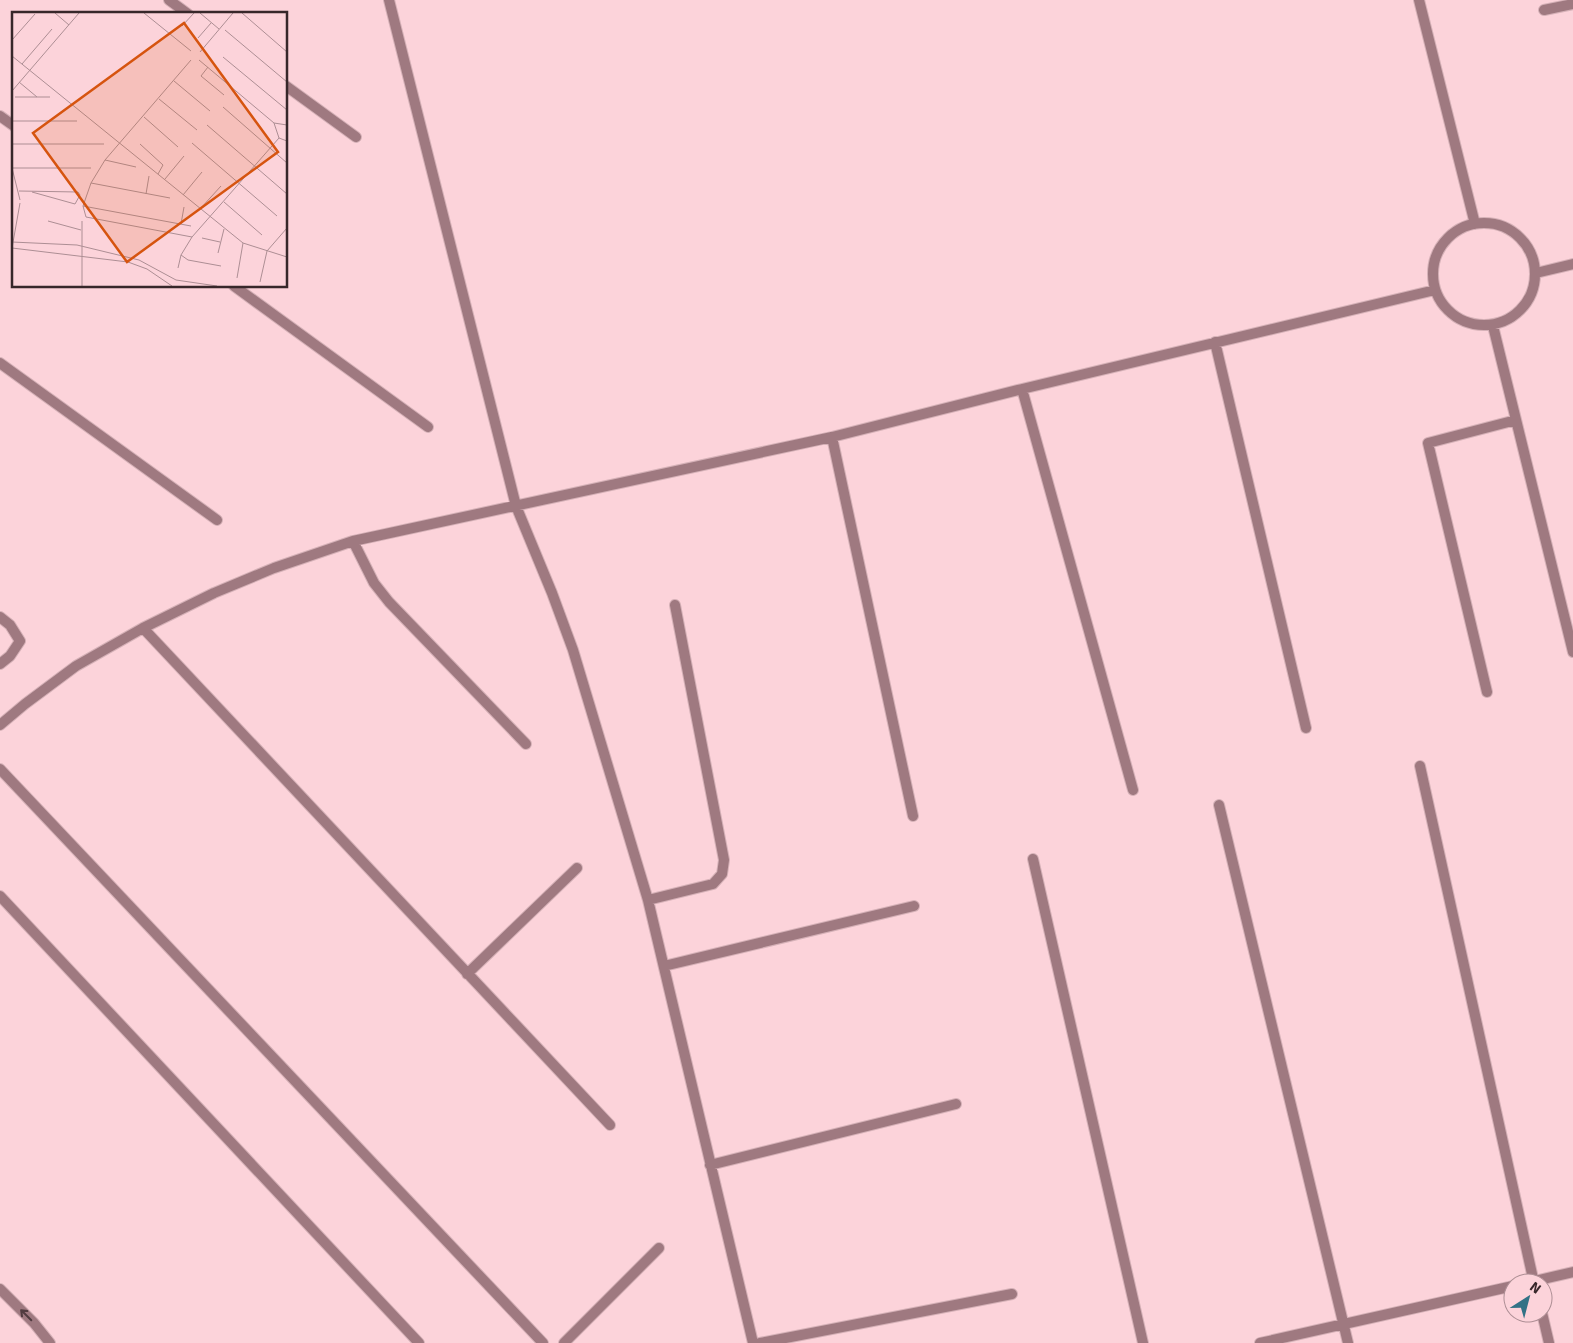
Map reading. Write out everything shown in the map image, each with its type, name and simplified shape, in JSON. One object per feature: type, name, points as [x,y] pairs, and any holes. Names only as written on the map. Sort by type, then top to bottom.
[{"type":"street","points":[[170,0],[185,12]]},
{"type":"street","points":[[389,0],[516,506],[573,650],[648,900],[754,1343]]},
{"type":"street","points":[[1419,0],[1475,224]]},
{"type":"street","points":[[1544,10],[1573,4]]},
{"type":"street","points":[[288,87],[356,138]]},
{"type":"street","points":[[0,116],[12,125]]},
{"type":"street","points":[[1475,224],[1490,224],[1504,227],[1516,235],[1527,245],[1536,273],[1534,287],[1528,301],[1519,312],[1507,321],[1493,326],[1479,326],[1464,322],[1451,314],[1442,304],[1435,290],[1432,276],[1434,262],[1440,248],[1449,236],[1461,228],[1475,224]]},
{"type":"street","points":[[1536,273],[1573,264]]},
{"type":"street","points":[[237,288],[428,427]]},
{"type":"street","points":[[0,725],[76,666],[143,628],[214,593],[274,568],[353,542],[832,437],[1022,389],[1435,290]]},
{"type":"street","points":[[1493,326],[1573,652]]},
{"type":"street","points":[[1215,342],[1306,728]]},
{"type":"street","points":[[0,363],[217,520]]},
{"type":"street","points":[[1022,389],[1133,790]]},
{"type":"street","points":[[1487,692],[1428,443],[1516,420]]},
{"type":"street","points":[[832,437],[914,816]]},
{"type":"street","points":[[353,542],[374,583],[389,602],[526,744]]},
{"type":"street","points":[[648,900],[713,884],[722,874],[724,860],[675,605]]},
{"type":"street","points":[[0,617],[10,625],[20,641],[10,656],[0,664]]},
{"type":"street","points":[[143,628],[466,974],[610,1125]]},
{"type":"street","points":[[1420,766],[1530,1273]]},
{"type":"street","points":[[0,769],[543,1343]]},
{"type":"street","points":[[1219,805],[1348,1343]]},
{"type":"street","points":[[1033,858],[1143,1343]]},
{"type":"street","points":[[466,974],[577,868]]},
{"type":"street","points":[[0,896],[419,1343]]},
{"type":"street","points":[[664,966],[914,906]]},
{"type":"street","points":[[710,1165],[956,1104]]},
{"type":"street","points":[[564,1343],[659,1248]]},
{"type":"street","points":[[1553,1277],[1573,1272]]},
{"type":"street","points":[[0,1288],[34,1322],[50,1343]]},
{"type":"street","points":[[1260,1343],[1503,1288]]},
{"type":"street","points":[[760,1343],[1012,1294]]},
{"type":"street","points":[[1544,1323],[1549,1343]]}]
